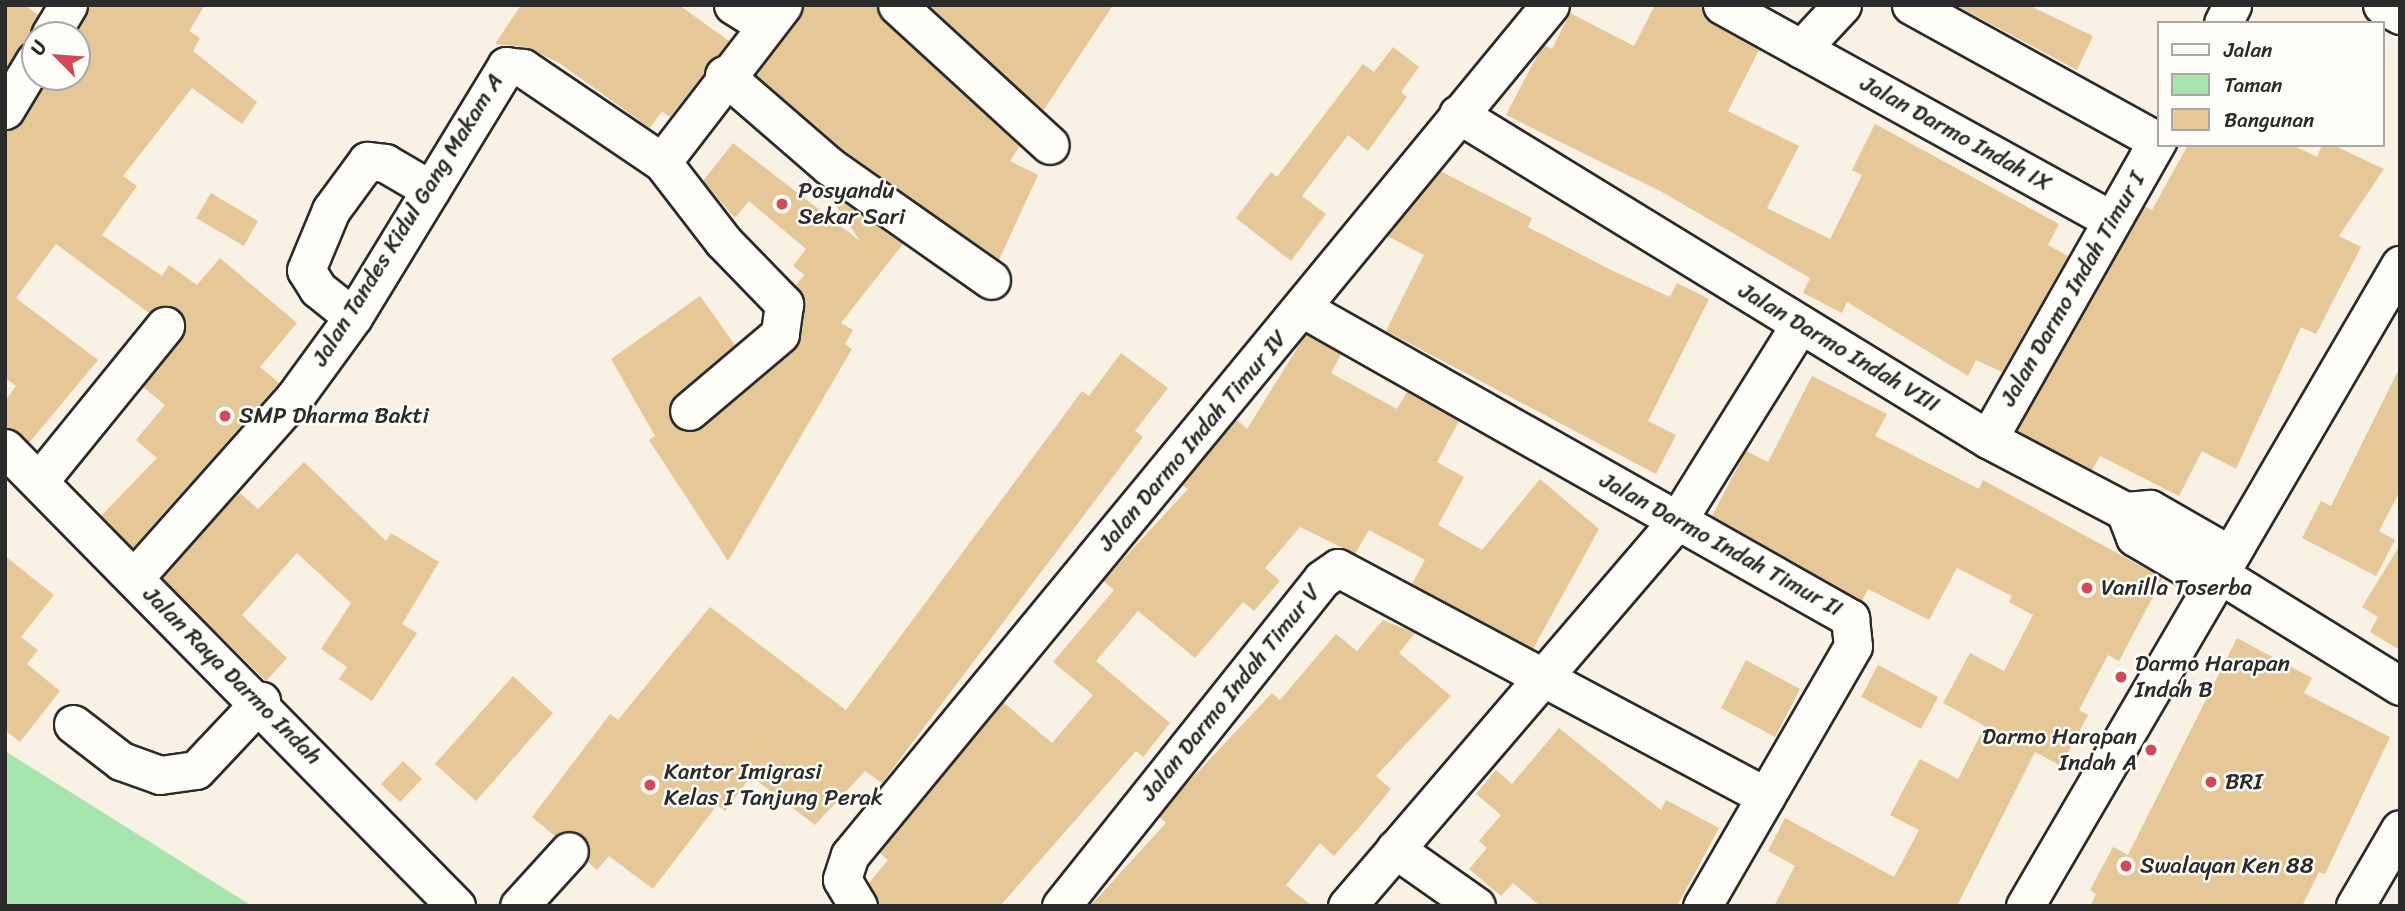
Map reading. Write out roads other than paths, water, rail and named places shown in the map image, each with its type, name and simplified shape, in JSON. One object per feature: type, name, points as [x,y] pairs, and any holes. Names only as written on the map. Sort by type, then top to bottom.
[{"type":"street","points":[[58,21],[68,5]]},
{"type":"street","points":[[688,411],[780,334],[786,312],[712,226],[663,162],[724,75],[774,15],[733,5]]},
{"type":"street","points":[[897,5],[1050,145]]},
{"type":"street","name":"Jalan Darmo Indah Timur IV","points":[[850,892],[850,855],[1550,5]]},
{"type":"street","name":"Jalan Darmo Indah IX","points":[[1722,5],[2112,220]]},
{"type":"street","points":[[1801,49],[1842,5]]},
{"type":"street","points":[[1911,5],[2156,139]]},
{"type":"street","points":[[2224,21],[2232,5]]},
{"type":"street","points":[[2382,5],[2400,15]]},
{"type":"street","name":"Jalan Tandes Kidul Gang Makam A","points":[[134,579],[294,398],[353,317],[498,74],[510,65],[663,162]]},
{"type":"street","points":[[724,75],[829,166],[991,280]]},
{"type":"street","points":[[5,110],[21,83]]},
{"type":"street","name":"Jalan Darmo Indah VIII","points":[[1458,114],[1988,439],[2125,511],[2135,537],[2221,571]]},
{"type":"street","name":"Jalan Darmo Indah Timur I","points":[[1988,439],[2156,143]]},
{"type":"street","points":[[353,317],[318,289],[306,270],[331,211],[367,161],[385,163],[431,190]]},
{"type":"street","points":[[2025,906],[2400,265]]},
{"type":"street","name":"Jalan Darmo Indah Timur II","points":[[1303,308],[1850,618],[1854,627],[1853,646],[1702,906]]},
{"type":"street","points":[[1347,906],[1676,521],[1800,324]]},
{"type":"street","points":[[39,481],[164,326]]},
{"type":"street","name":"Jalan Raya Darmo Indah","points":[[5,448],[134,579],[261,701],[456,906]]},
{"type":"street","name":"Jalan Darmo Indah Timur V","points":[[1061,906],[1330,570],[1353,572],[1542,678]]},
{"type":"street","points":[[2221,571],[2400,686]]},
{"type":"street","points":[[1542,678],[1766,797]]},
{"type":"street","points":[[73,724],[121,761],[160,775],[196,770],[261,701]]},
{"type":"street","points":[[2355,906],[2400,829]]},
{"type":"street","points":[[1395,849],[1476,906]]},
{"type":"street","points":[[519,906],[569,851]]},
{"type":"place","name":"Posyandu Sekar Sari","points":[[782,204]]},
{"type":"place","name":"SMP Dharma Bakti","points":[[225,416]]},
{"type":"place","name":"Vanilla Toserba","points":[[2087,588]]},
{"type":"place","name":"Darmo Harapan Indah B","points":[[2121,677]]},
{"type":"place","name":"Darmo Harapan Indah A","points":[[2151,750]]},
{"type":"place","name":"BRI","points":[[2211,782]]},
{"type":"place","name":"Kantor Imigrasi Kelas I Tanjung Perak","points":[[650,785]]},
{"type":"place","name":"Swalayan Ken 88","points":[[2126,866]]}]
